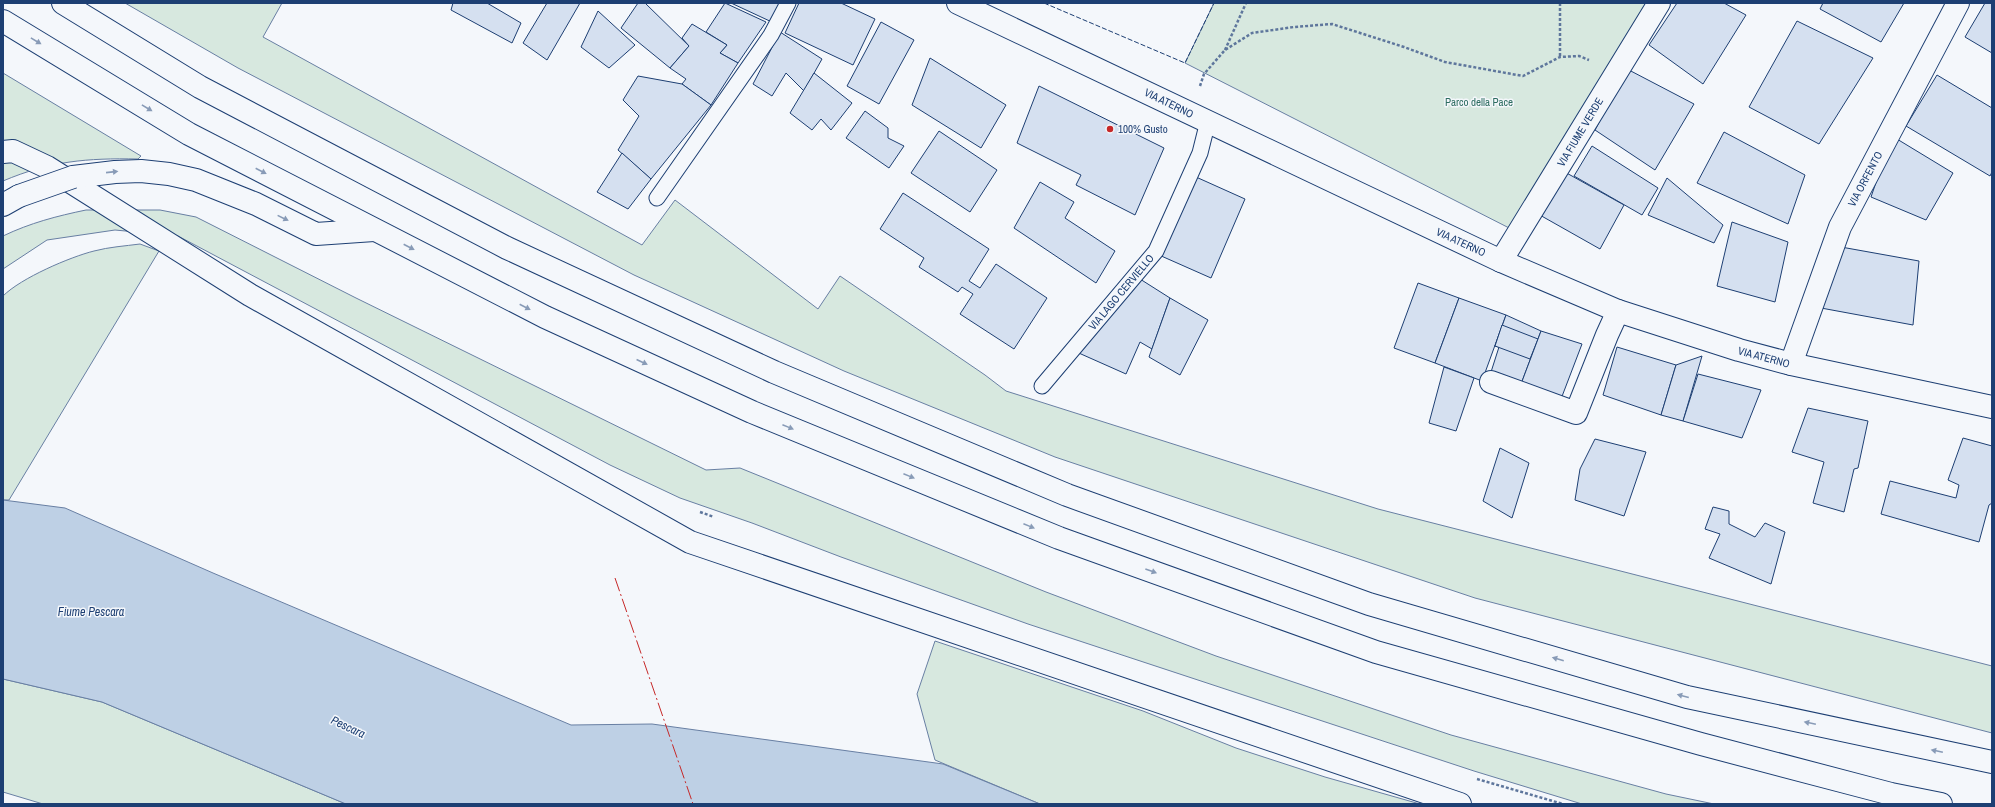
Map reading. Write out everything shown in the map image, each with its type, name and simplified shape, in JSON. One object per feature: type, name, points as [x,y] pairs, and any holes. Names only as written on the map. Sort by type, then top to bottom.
[{"type":"main road","points":[[63,3],[200,87],[507,248],[774,372],[1067,495],[1370,604],[1687,697],[1992,762]]},
{"type":"main road","name":"VIA ATERNO","points":[[958,3],[1501,261],[1618,311],[1739,350],[1791,364],[1992,407]]},
{"type":"main road","name":"VIA FIUME VERDE","points":[[1501,261],[1660,3]]},
{"type":"main road","name":"VIA ORFENTO","points":[[1791,364],[1840,227],[1958,3]]},
{"type":"main road","points":[[3,21],[189,134],[545,317],[752,412],[1059,538],[1376,652],[1701,744],[1891,794],[1941,804]]},
{"type":"main road","points":[[3,152],[13,151],[47,167],[250,295],[690,542],[1460,804]]},
{"type":"main road","points":[[11,201],[73,177],[115,172],[141,171],[169,174],[204,183],[256,204],[316,234],[374,230]]},
{"type":"main road","points":[[1491,382],[1576,413],[1618,311]]},
{"type":"lane","points":[[657,198],[771,35],[788,3]]},
{"type":"lane","name":"VIA LAGO CERVIELLO","points":[[1042,386],[1156,251],[1200,153],[1200,117]]},
{"type":"path","points":[[1200,117],[1204,74],[1225,50],[1246,3]]},
{"type":"path","points":[[1560,3],[1560,57]]},
{"type":"path","points":[[1225,50],[1252,34],[1294,27],[1332,24],[1445,62],[1522,76],[1560,57],[1579,56],[1618,70]]},
{"type":"green space","points":[[125,3],[282,3],[263,37],[642,245],[675,200],[818,309],[840,276],[1006,391],[1378,509],[1992,666],[1992,733],[1475,598],[1055,457],[844,371],[634,275],[238,68]]},
{"type":"green space","name":"Parco della Pace","points":[[1214,3],[1651,3],[1517,232],[1185,63]]},
{"type":"green space","points":[[3,73],[141,156],[138,159],[102,159],[69,162],[37,169],[3,181]]},
{"type":"green space","points":[[86,210],[160,210],[196,217],[356,298],[706,470],[740,468],[1046,592],[1216,656],[1451,735],[1666,794],[1714,804],[1582,804],[1474,771],[1028,624],[680,498],[610,465],[178,236],[115,230],[47,240],[3,269],[3,236],[44,220]]},
{"type":"green space","points":[[140,244],[159,251],[9,500],[3,500],[3,296],[33,275],[72,258],[100,250]]},
{"type":"green space","points":[[935,641],[1143,711],[1236,748],[1325,777],[1420,804],[1040,804],[935,760],[917,694]]},
{"type":"green space","points":[[3,679],[102,702],[346,804],[43,804],[3,792]]},
{"type":"water","name":"Fiume Pescara","points":[[3,500],[65,508],[213,573],[571,725],[652,724],[943,764],[1040,804],[346,804],[102,702],[3,679]]},
{"type":"building","points":[[453,3],[487,3],[521,23],[512,43],[451,10]]},
{"type":"building","points":[[547,3],[580,3],[547,60],[523,43]]},
{"type":"building","points":[[638,3],[645,3],[689,46],[670,68],[621,28]]},
{"type":"building","points":[[725,3],[766,22],[738,63],[720,53],[727,45],[706,32]]},
{"type":"building","points":[[731,3],[783,3],[774,23]]},
{"type":"building","points":[[799,3],[841,3],[875,19],[853,65],[785,33]]},
{"type":"building","points":[[1677,3],[1724,3],[1746,15],[1703,84],[1649,45]]},
{"type":"building","points":[[1823,3],[1904,3],[1881,42],[1820,9]]},
{"type":"building","points":[[1985,3],[1992,3],[1992,53],[1965,37]]},
{"type":"building","points":[[598,11],[635,45],[609,68],[581,47]]},
{"type":"building","points":[[1797,21],[1873,58],[1819,144],[1749,107]]},
{"type":"building","points":[[881,22],[914,40],[879,104],[847,86]]},
{"type":"building","points":[[692,24],[727,45],[720,53],[738,63],[711,105],[682,84],[686,79],[670,68],[689,46],[682,38]]},
{"type":"building","points":[[780,32],[822,59],[804,91],[786,73],[772,96],[753,84]]},
{"type":"building","points":[[930,58],[1006,105],[981,148],[912,105]]},
{"type":"building","points":[[1627,69],[1694,104],[1655,170],[1595,130]]},
{"type":"building","points":[[814,73],[852,103],[831,130],[821,119],[812,130],[790,113]]},
{"type":"building","points":[[1937,75],[1992,108],[1992,172],[1990,176],[1906,126]]},
{"type":"building","points":[[638,76],[682,84],[711,105],[651,179],[618,150],[639,116],[623,100]]},
{"type":"building","points":[[1039,86],[1164,148],[1135,215],[1076,185],[1081,175],[1017,143]]},
{"type":"building","points":[[865,111],[888,128],[888,138],[904,146],[889,168],[846,138]]},
{"type":"building","points":[[939,131],[997,170],[970,212],[911,173]]},
{"type":"building","points":[[1724,132],[1805,175],[1788,224],[1697,183]]},
{"type":"building","points":[[1892,136],[1953,173],[1926,220],[1871,197]]},
{"type":"building","points":[[1592,146],[1658,188],[1642,215],[1574,176]]},
{"type":"building","points":[[622,153],[651,179],[628,209],[597,192]]},
{"type":"building","points":[[1563,171],[1624,205],[1600,249],[1538,214]]},
{"type":"building","points":[[1196,177],[1245,199],[1211,278],[1159,255]]},
{"type":"building","points":[[1667,178],[1723,225],[1714,243],[1648,215]]},
{"type":"building","points":[[1040,182],[1074,202],[1065,218],[1115,251],[1096,283],[1014,228]]},
{"type":"building","points":[[903,193],[989,249],[969,281],[980,288],[996,264],[1047,298],[1014,349],[960,314],[973,294],[962,287],[958,292],[919,267],[924,258],[880,229]]},
{"type":"building","points":[[1732,222],[1788,242],[1775,302],[1717,286]]},
{"type":"building","points":[[1841,247],[1919,261],[1913,325],[1821,308]]},
{"type":"building","points":[[1140,279],[1170,298],[1152,349],[1140,342],[1126,374],[1072,350]]},
{"type":"building","points":[[1418,283],[1459,298],[1435,363],[1394,348]]},
{"type":"building","points":[[1170,298],[1208,320],[1180,375],[1149,357]]},
{"type":"building","points":[[1459,298],[1506,315],[1482,381],[1435,363]]},
{"type":"building","points":[[1506,315],[1541,331],[1521,384],[1491,372],[1499,347],[1495,346]]},
{"type":"building","points":[[1502,325],[1538,339],[1530,359],[1495,346]]},
{"type":"building","points":[[1541,331],[1582,344],[1561,399],[1521,384]]},
{"type":"building","points":[[1617,347],[1676,365],[1661,415],[1603,395]]},
{"type":"building","points":[[1702,356],[1683,421],[1661,415],[1676,365]]},
{"type":"building","points":[[1444,367],[1474,378],[1456,431],[1429,423]]},
{"type":"building","points":[[1698,374],[1761,390],[1742,438],[1683,421]]},
{"type":"building","points":[[1808,408],[1868,421],[1858,468],[1854,469],[1844,512],[1813,503],[1824,462],[1792,452]]},
{"type":"building","points":[[1963,438],[1992,446],[1992,503],[1989,505],[1979,542],[1881,514],[1890,481],[1956,498],[1959,485],[1948,480]]},
{"type":"building","points":[[1595,439],[1646,452],[1624,516],[1575,500],[1580,469]]},
{"type":"building","points":[[1500,448],[1529,463],[1512,518],[1483,501]]},
{"type":"building","points":[[1713,507],[1729,511],[1729,524],[1755,537],[1765,523],[1785,532],[1771,584],[1709,558],[1720,534],[1705,529]]},
{"type":"fence","points":[[1044,3],[1185,63],[1214,3]]},
{"type":"power","points":[[615,578],[693,804]]},
{"type":"place","name":"100% Gusto","points":[[1110,129]]},
{"type":"water label","name":"Pescara","points":[[348,727]]}]
